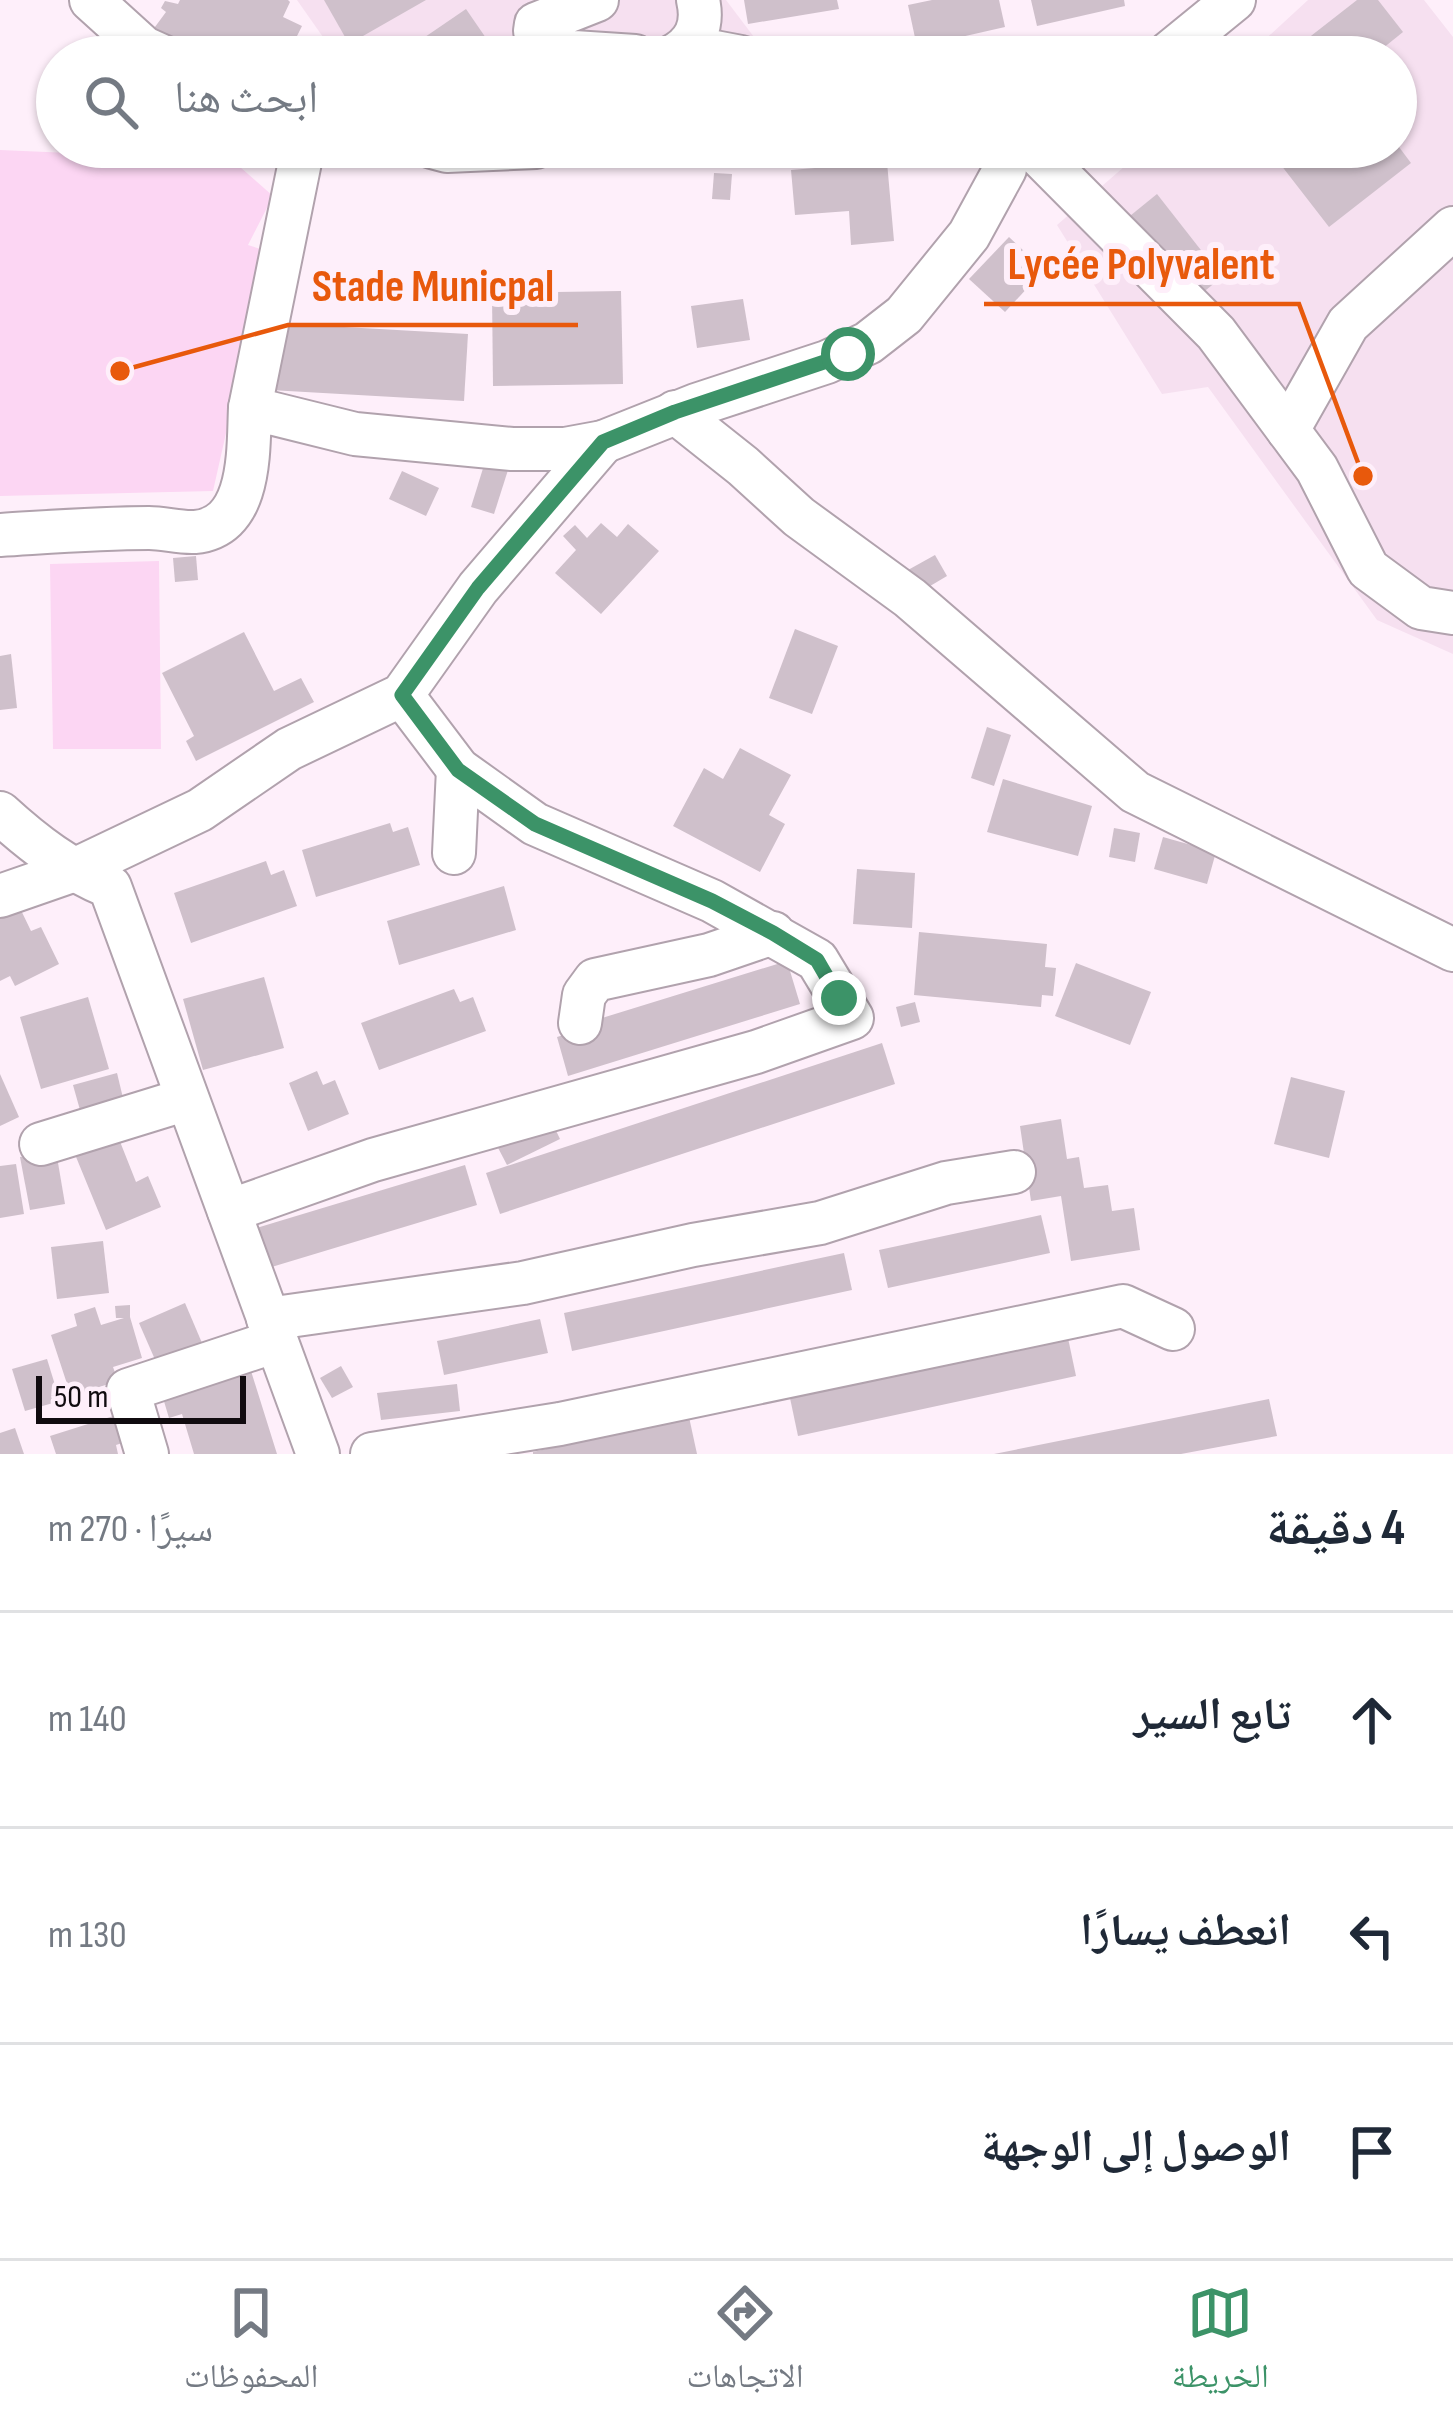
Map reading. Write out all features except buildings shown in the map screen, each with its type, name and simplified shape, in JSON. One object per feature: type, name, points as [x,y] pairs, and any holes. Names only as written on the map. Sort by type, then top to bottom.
[{"type":"street","points":[[91,0],[132,36]]},
{"type":"street","points":[[537,36],[536,23],[597,0]]},
{"type":"street","points":[[612,0],[614,36]]},
{"type":"street","points":[[691,36],[701,22],[698,0]]},
{"type":"street","points":[[1190,36],[1234,0]]},
{"type":"street","points":[[0,535],[153,528],[197,532],[217,524],[232,510],[246,482],[250,408],[299,168]]},
{"type":"street","points":[[250,408],[355,434],[512,448],[565,449],[603,442],[675,412],[827,362],[886,330],[904,316],[969,235],[1010,168]]},
{"type":"street","points":[[1032,168],[1216,333],[1317,469],[1368,569],[1420,608],[1453,613]]},
{"type":"street","points":[[1288,430],[1348,324],[1453,228]]},
{"type":"street","points":[[675,412],[799,517],[910,598],[1135,792],[1453,950]]},
{"type":"street","points":[[0,896],[72,871],[200,809],[289,748],[402,695],[478,588],[603,442]]},
{"type":"street","points":[[229,1211],[373,1160],[756,1052],[851,1018],[817,960],[712,901],[535,824],[458,770],[402,695]]},
{"type":"street","points":[[454,853],[458,770]]},
{"type":"street","points":[[0,813],[40,850],[72,871],[110,887],[318,1454]]},
{"type":"street","points":[[580,1023],[584,994],[595,980],[709,955],[773,933]]},
{"type":"street","points":[[41,1144],[188,1099]]},
{"type":"street","points":[[147,1454],[128,1390],[272,1330],[820,1223],[946,1183],[1014,1172]]},
{"type":"street","points":[[372,1454],[560,1424],[1123,1306],[1173,1329]]},
{"type":"shaded area","points":[[297,0],[726,0],[753,36],[322,36]]},
{"type":"shaded area","points":[[1308,0],[1424,0],[1453,37],[1453,654],[1377,620],[1208,387],[1162,394],[1057,225],[1123,168],[1417,168],[1417,36],[1269,36]]},
{"type":"shaded area","points":[[0,150],[36,152],[36,168],[241,168],[273,196],[248,245],[267,251],[213,491],[0,496]]},
{"type":"shaded area","points":[[159,561],[161,749],[53,749],[50,564]]},
{"type":"place","name":"Stade Municpal","points":[[120,371]]},
{"type":"place","name":"Lycée Polyvalent","points":[[1363,476]]},
{"type":"route","points":[[839,998],[817,960],[773,933],[643,869],[535,824],[458,770],[402,695],[478,588],[603,442],[675,412],[848,354]]}]
